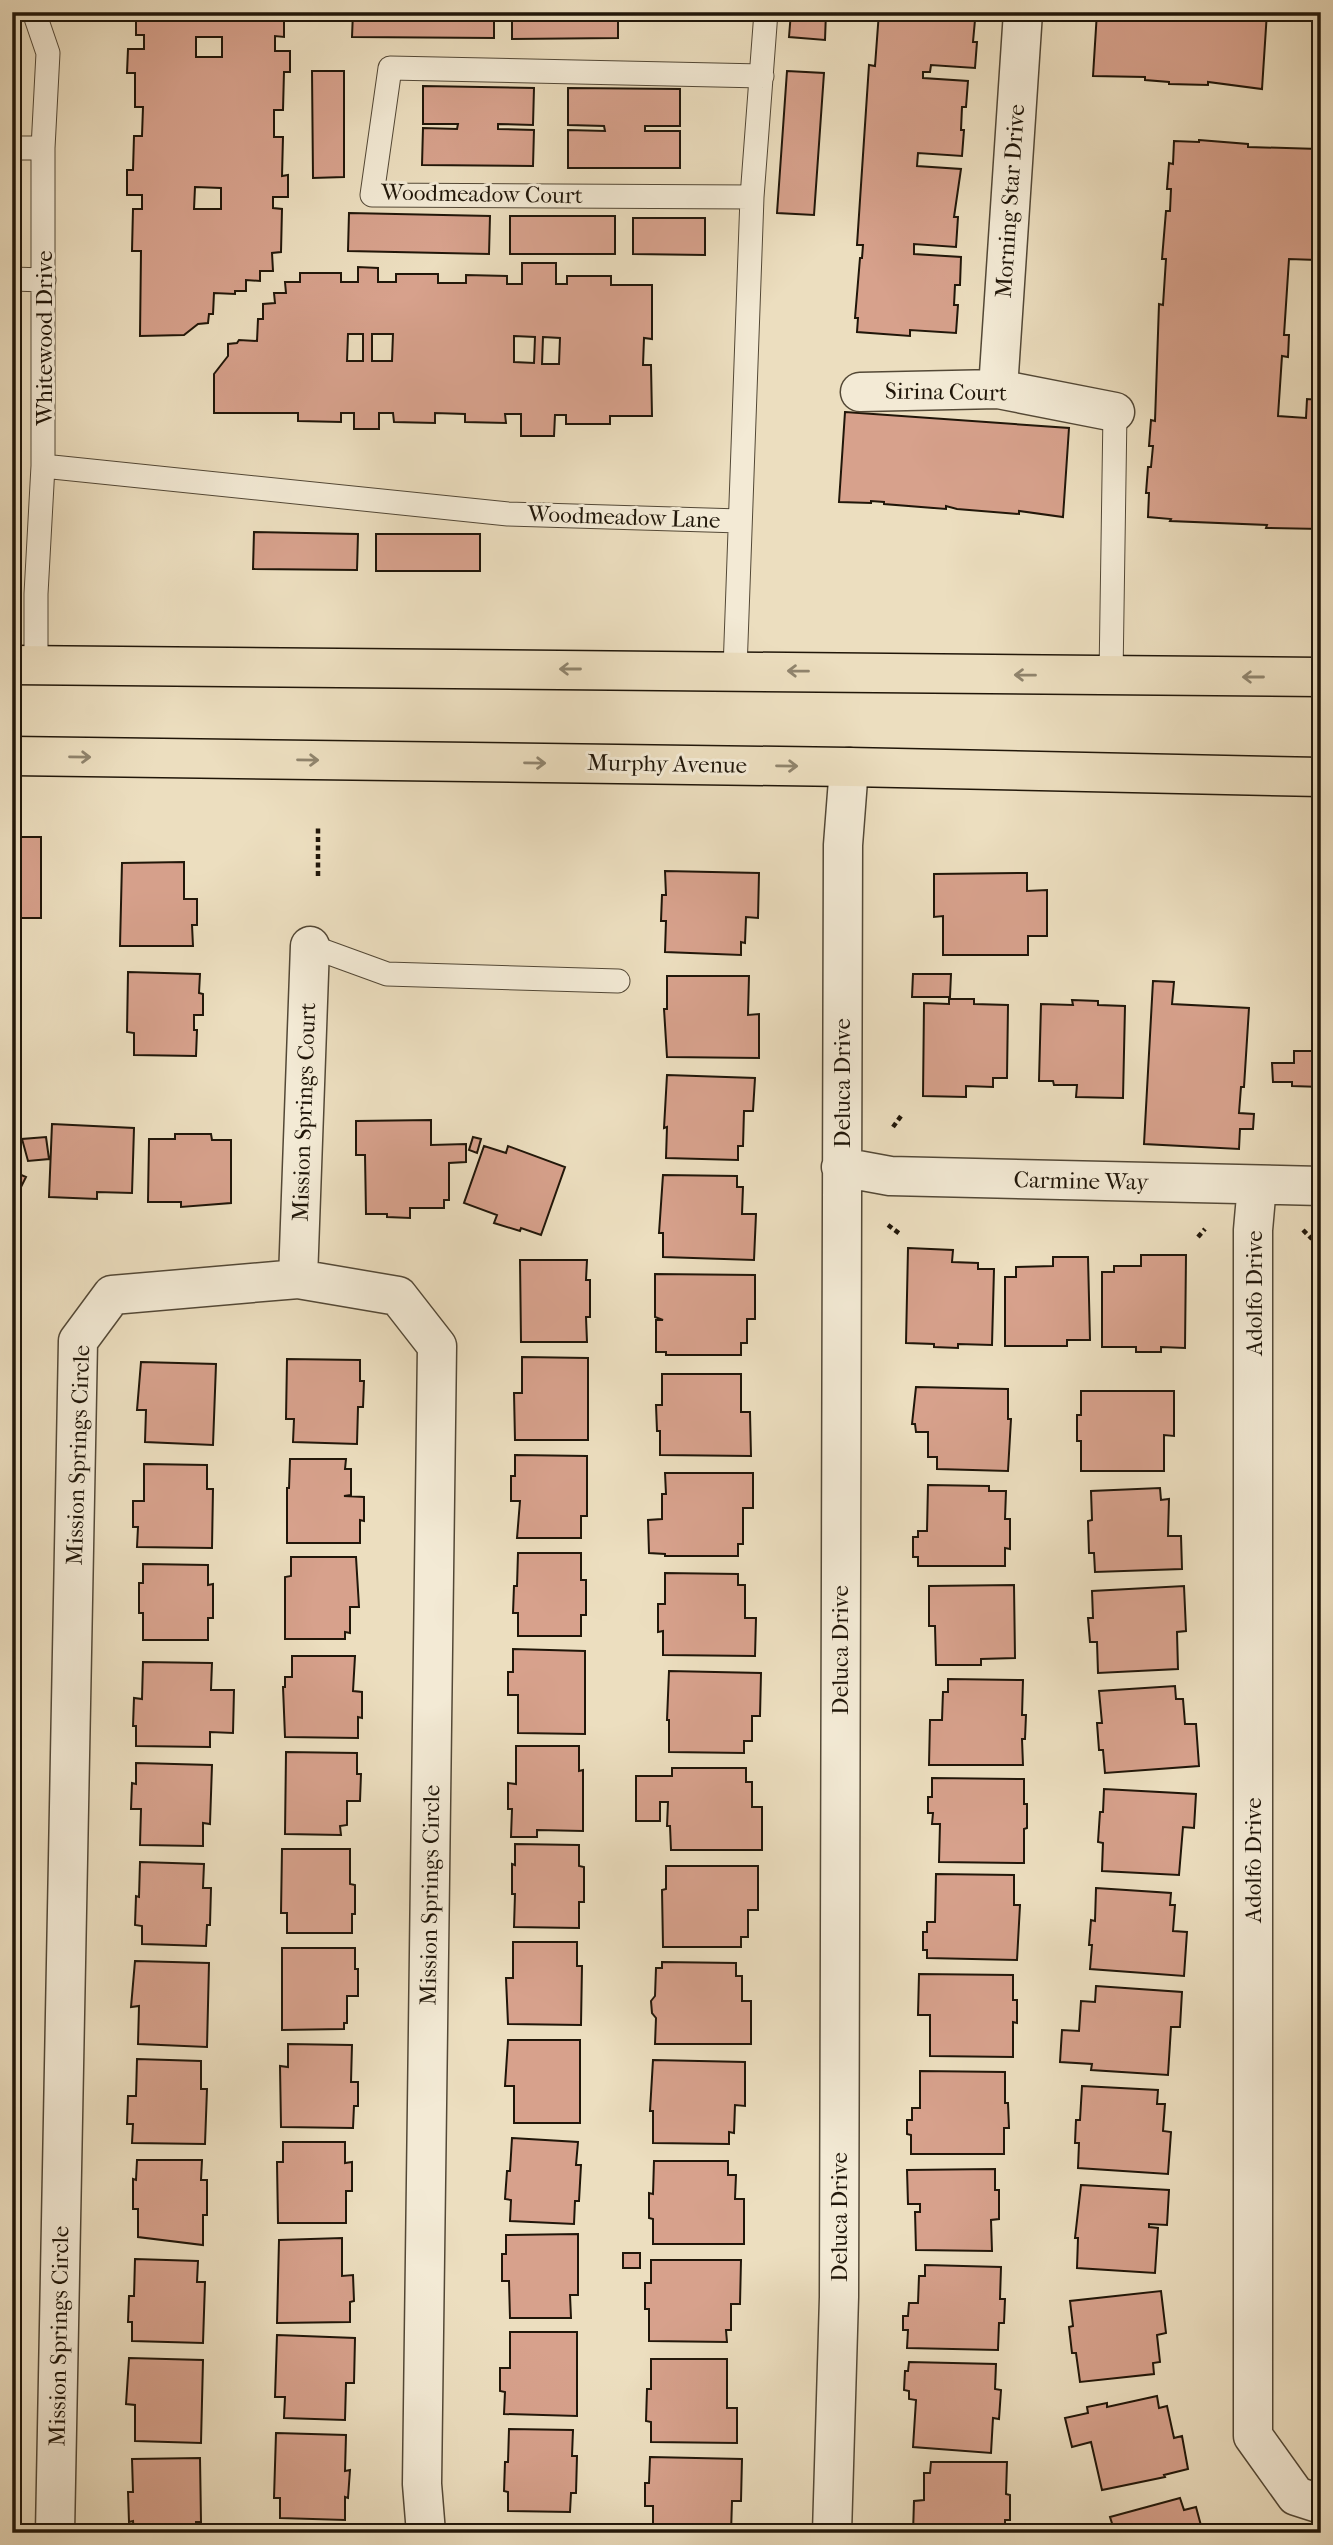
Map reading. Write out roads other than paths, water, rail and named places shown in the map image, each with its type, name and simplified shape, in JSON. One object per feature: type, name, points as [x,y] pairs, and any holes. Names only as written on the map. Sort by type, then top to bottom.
[{"type":"main road","points":[[24,665],[1321,677]]},
{"type":"main road","name":"Murphy Avenue","points":[[12,756],[849,767],[1321,777]]},
{"type":"street","name":"Morning Star Drive","points":[[998,389],[1023,12]]},
{"type":"street","name":"Sirina Court","points":[[860,392],[998,389],[1115,412]]},
{"type":"street","name":"Deluca Drive","points":[[832,2533],[839,2297],[843,845],[849,767]]},
{"type":"street","name":"Mission Springs Court","points":[[298,1279],[310,946]]},
{"type":"street","name":"Carmine Way","points":[[841,1167],[890,1176],[1321,1186]]},
{"type":"street","name":"Adolfo Drive","points":[[1257,1185],[1253,1230],[1253,2436],[1296,2496],[1321,2504]]},
{"type":"street","name":"Mission Springs Circle","points":[[55,2533],[78,1341],[112,1295],[298,1279],[398,1296],[437,1346],[422,2484],[426,2533]]},
{"type":"lane","name":"Whitewood Drive","points":[[24,665],[36,594],[43,466],[43,148],[48,53],[34,12]]},
{"type":"lane","name":"Woodmeadow Lane","points":[[43,466],[508,513],[740,521],[752,197],[766,12]]},
{"type":"lane","name":"Woodmeadow Court","points":[[752,197],[372,195],[390,68],[762,76]]},
{"type":"lane","points":[[12,148],[43,148]]},
{"type":"lane","points":[[12,279],[44,280]]},
{"type":"lane","points":[[1111,676],[1115,412]]},
{"type":"lane","points":[[735,670],[740,521]]},
{"type":"lane","points":[[310,946],[387,974],[618,981]]}]
